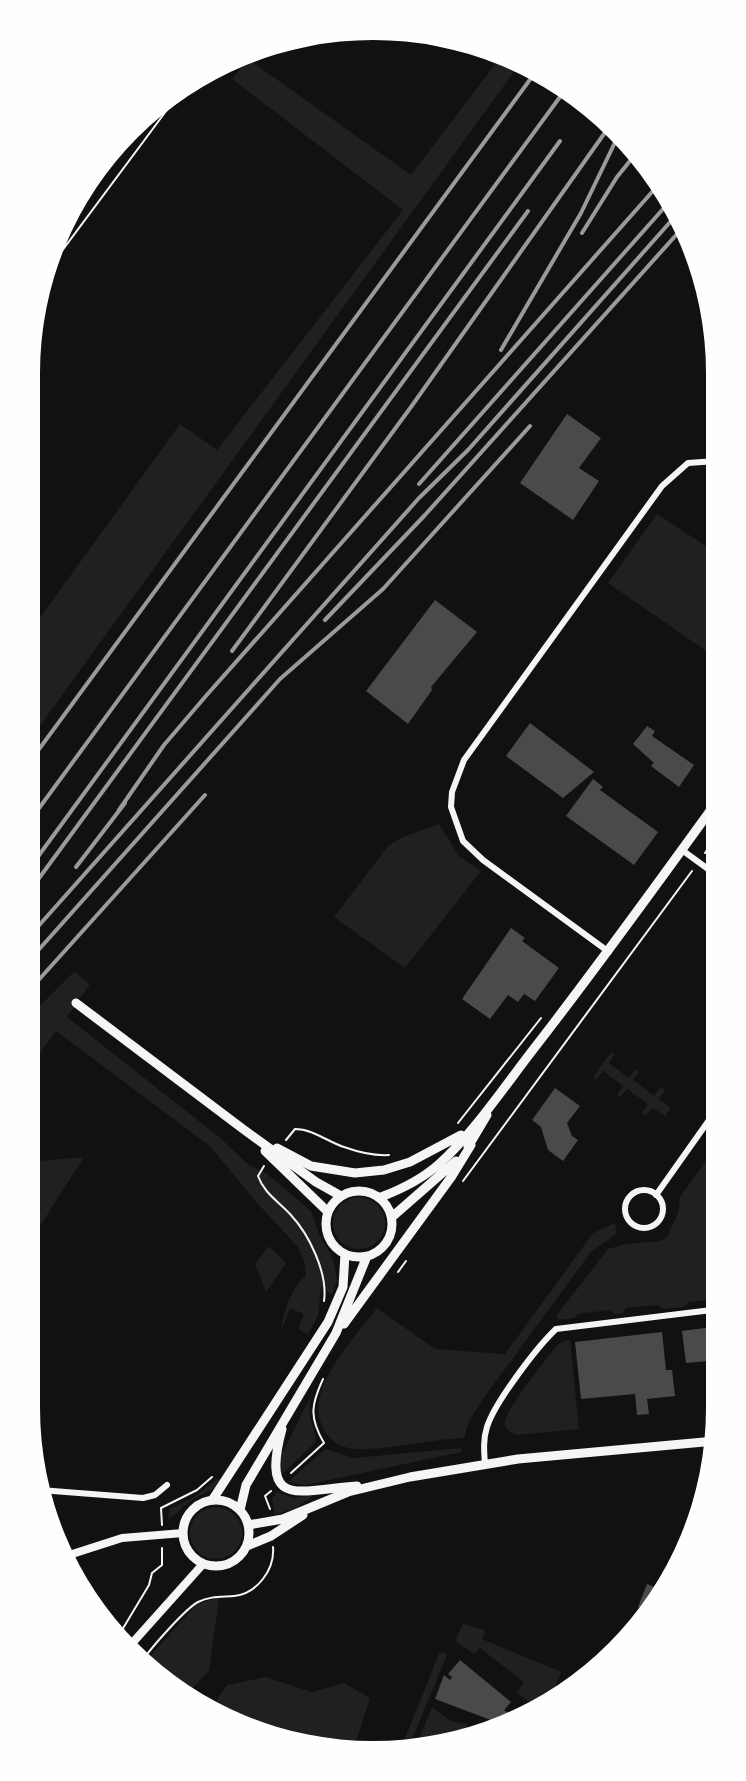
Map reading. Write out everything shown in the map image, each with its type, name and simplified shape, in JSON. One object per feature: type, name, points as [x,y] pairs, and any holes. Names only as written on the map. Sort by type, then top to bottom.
[{"type":"main road","points":[[381,1197],[403,1189],[441,1163],[495,1100],[609,952],[706,817]]},
{"type":"main road","points":[[76,1003],[243,1129],[316,1182],[341,1196]]},
{"type":"main road","points":[[240,1510],[246,1485],[336,1333],[452,1176],[495,1100]]},
{"type":"main road","points":[[243,1129],[311,1166],[355,1173],[384,1170],[410,1162],[467,1132]]},
{"type":"main road","points":[[243,1129],[328,1212]]},
{"type":"main road","points":[[392,1217],[445,1172],[471,1145]]},
{"type":"main road","points":[[363,1190],[381,1197],[392,1217],[390,1237],[381,1249],[367,1256],[345,1254],[335,1247],[328,1236],[326,1224],[328,1212],[341,1196],[363,1190]]},
{"type":"main road","points":[[213,1499],[328,1322],[343,1287],[345,1254]]},
{"type":"main road","points":[[336,1333],[367,1256]]},
{"type":"main road","points":[[285,1416],[274,1458],[280,1484],[287,1490],[299,1492],[373,1485],[531,1457],[704,1442]]},
{"type":"main road","points":[[248,1525],[283,1519],[373,1485]]},
{"type":"main road","points":[[213,1499],[225,1500],[240,1510],[248,1525],[247,1546],[241,1555],[227,1564],[203,1564],[190,1553],[183,1533],[184,1522],[194,1508],[213,1499]]},
{"type":"main road","points":[[247,1546],[285,1528],[314,1507]]},
{"type":"street","points":[[609,952],[483,860],[463,841],[451,807],[452,792],[464,760],[662,486],[688,463],[706,462]]},
{"type":"street","points":[[682,850],[706,867]]},
{"type":"street","points":[[656,1195],[706,1124]]},
{"type":"street","points":[[646,1191],[656,1195],[663,1205],[659,1221],[649,1228],[633,1224],[625,1209],[631,1196],[646,1191]]},
{"type":"street","points":[[485,1464],[484,1440],[488,1424],[501,1399],[556,1329],[706,1311]]},
{"type":"street","points":[[50,1491],[143,1498],[155,1495],[167,1485]]},
{"type":"street","points":[[73,1554],[122,1538],[183,1533]]},
{"type":"street","points":[[135,1640],[203,1564]]},
{"type":"path","points":[[64,247],[164,114]]},
{"type":"path","points":[[460,1186],[706,852]]},
{"type":"path","points":[[458,1123],[544,1015]]},
{"type":"path","points":[[290,1135],[295,1129],[304,1129],[344,1147],[378,1156],[392,1155]]},
{"type":"path","points":[[262,1170],[258,1176],[262,1187],[292,1217],[322,1273],[323,1307]]},
{"type":"path","points":[[399,1270],[408,1258]]},
{"type":"path","points":[[265,1496],[324,1443],[315,1426],[312,1401],[325,1376]]},
{"type":"path","points":[[123,1628],[149,1585],[152,1573],[162,1565],[161,1508],[197,1490],[218,1472]]},
{"type":"path","points":[[149,1654],[196,1603],[219,1595],[237,1596],[261,1583],[270,1568],[273,1554]]},
{"type":"shaded area","points":[[253,63],[411,175],[496,63],[514,71],[40,726],[40,618],[180,424],[217,450],[403,210],[232,79],[242,67]]},
{"type":"shaded area","points":[[657,514],[706,546],[706,651],[608,583]]},
{"type":"shaded area","points":[[439,824],[459,856],[481,871],[405,968],[334,917],[388,846]]},
{"type":"shaded area","points":[[74,972],[90,984],[67,1017],[219,1137],[249,1165],[267,1174],[311,1211],[333,1259],[337,1281],[332,1295],[321,1287],[318,1316],[308,1334],[298,1329],[304,1314],[290,1308],[282,1329],[289,1300],[306,1276],[298,1247],[210,1146],[56,1031],[40,1053],[40,1006]]},
{"type":"shaded area","points":[[611,1052],[615,1054],[609,1063],[629,1078],[636,1069],[639,1072],[633,1080],[654,1096],[661,1087],[665,1090],[659,1099],[671,1108],[665,1116],[653,1108],[646,1116],[642,1113],[648,1104],[627,1089],[620,1097],[617,1095],[623,1086],[603,1071],[596,1080],[593,1077]]},
{"type":"shaded area","points":[[84,1157],[40,1226],[40,1161]]},
{"type":"shaded area","points":[[706,1160],[706,1300],[688,1302],[684,1307],[664,1309],[658,1305],[626,1308],[623,1313],[615,1314],[609,1310],[559,1320],[556,1316],[608,1249],[661,1241],[667,1237],[678,1213],[680,1197]]},
{"type":"shaded area","points":[[359,1197],[378,1204],[385,1223],[378,1242],[359,1249],[340,1242],[333,1223],[340,1204]]},
{"type":"shaded area","points":[[615,1223],[617,1233],[591,1252],[483,1399],[469,1421],[464,1438],[359,1449],[342,1446],[324,1430],[319,1415],[319,1399],[325,1382],[344,1350],[377,1308],[435,1349],[505,1354],[593,1233]]},
{"type":"shaded area","points":[[269,1246],[286,1263],[266,1292],[255,1264]]},
{"type":"shaded area","points":[[570,1340],[579,1429],[511,1433],[505,1421],[512,1406],[555,1348],[561,1342]]},
{"type":"shaded area","points":[[311,1396],[310,1416],[316,1442],[282,1474],[280,1458]]},
{"type":"shaded area","points":[[461,1448],[461,1452],[306,1485],[288,1482],[325,1449],[354,1458]]},
{"type":"shaded area","points":[[217,1479],[222,1481],[168,1518],[170,1509],[194,1497]]},
{"type":"shaded area","points":[[277,1492],[293,1498],[314,1495],[296,1508],[275,1515],[272,1499]]},
{"type":"shaded area","points":[[216,1507],[234,1515],[242,1533],[234,1551],[216,1559],[198,1551],[190,1533],[198,1515]]},
{"type":"shaded area","points":[[219,1597],[209,1671],[193,1688],[151,1656],[196,1605]]},
{"type":"shaded area","points":[[463,1624],[485,1630],[482,1639],[561,1672],[555,1687],[529,1702],[517,1692],[524,1682],[480,1648],[474,1654],[455,1641]]},
{"type":"shaded area","points":[[444,1652],[447,1655],[412,1738],[404,1739],[439,1654]]},
{"type":"shaded area","points":[[266,1677],[312,1692],[344,1683],[370,1698],[356,1740],[351,1740],[308,1735],[246,1716],[216,1701],[227,1685]]},
{"type":"shaded area","points":[[432,1707],[451,1721],[467,1724],[466,1728],[459,1730],[420,1738]]},
{"type":"building","points":[[567,414],[601,438],[579,468],[599,481],[573,520],[520,483]]},
{"type":"building","points":[[435,600],[477,632],[431,687],[432,690],[408,724],[366,691]]},
{"type":"building","points":[[530,723],[594,772],[563,798],[506,756]]},
{"type":"building","points":[[647,726],[655,731],[652,736],[694,765],[679,787],[651,766],[654,763],[633,744]]},
{"type":"building","points":[[593,779],[603,787],[600,790],[658,832],[634,865],[566,816]]},
{"type":"building","points":[[511,928],[525,938],[522,941],[559,968],[535,1001],[524,994],[518,1002],[508,995],[490,1019],[462,999]]},
{"type":"building","points":[[555,1088],[580,1106],[567,1123],[572,1136],[578,1140],[563,1161],[548,1150],[541,1127],[532,1120]]},
{"type":"building","points":[[706,1328],[706,1361],[686,1363],[682,1331]]},
{"type":"building","points":[[662,1332],[666,1370],[672,1370],[675,1396],[647,1399],[649,1414],[637,1415],[635,1394],[581,1399],[575,1342]]},
{"type":"building","points":[[647,1584],[654,1587],[639,1608]]},
{"type":"building","points":[[460,1660],[511,1702],[504,1710],[507,1713],[490,1720],[435,1699],[444,1675],[450,1680],[452,1677],[448,1674]]},
{"type":"railway","points":[[40,748],[530,80]]},
{"type":"railway","points":[[40,807],[560,97]]},
{"type":"railway","points":[[232,651],[411,407],[604,134]]},
{"type":"railway","points":[[40,854],[560,141]]},
{"type":"railway","points":[[501,350],[581,213],[614,144]]},
{"type":"railway","points":[[582,233],[630,161]]},
{"type":"railway","points":[[119,810],[164,745],[205,697],[652,192]]},
{"type":"railway","points":[[419,484],[662,210]]},
{"type":"railway","points":[[40,877],[528,211]]},
{"type":"railway","points":[[40,924],[419,498],[468,450],[670,222]]},
{"type":"railway","points":[[325,620],[425,515],[676,235]]},
{"type":"railway","points":[[40,948],[280,679],[383,589],[530,426]]},
{"type":"railway","points":[[40,978],[205,795]]},
{"type":"railway","points":[[76,867],[125,803]]}]
